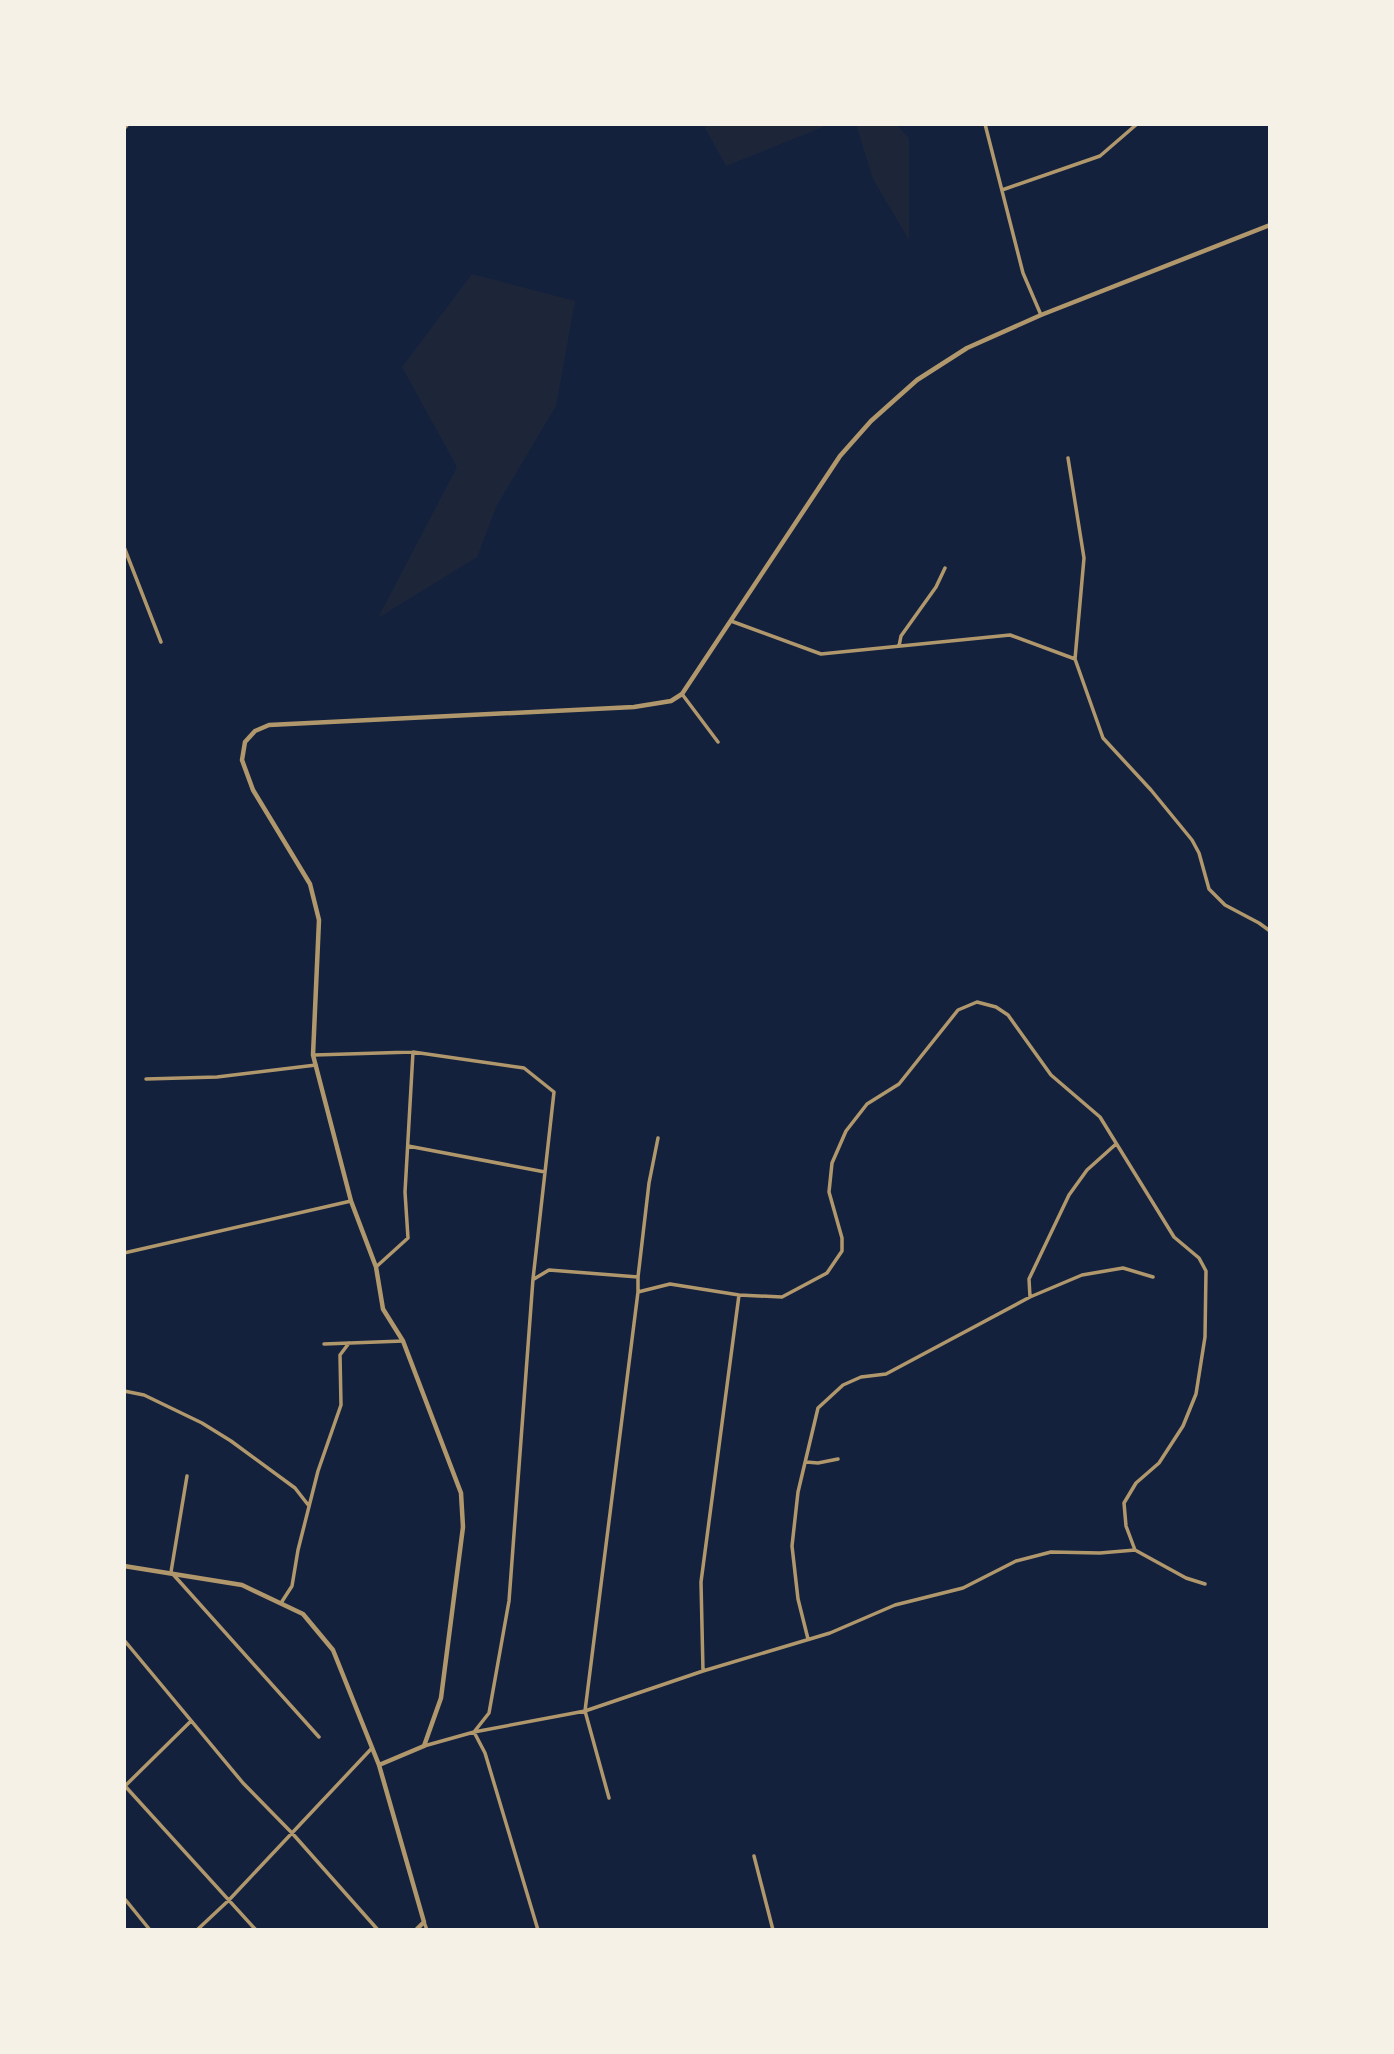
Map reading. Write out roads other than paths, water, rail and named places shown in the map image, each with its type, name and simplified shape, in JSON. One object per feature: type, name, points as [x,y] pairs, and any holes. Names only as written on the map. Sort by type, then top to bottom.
[{"type":"street","points":[[124,129],[128,124]]},
{"type":"street","points":[[985,124],[1023,273],[1041,315]]},
{"type":"street","points":[[1002,190],[1100,156],[1137,124]]},
{"type":"street","points":[[424,1746],[440,1699],[463,1527],[461,1493],[404,1341],[383,1309],[376,1267],[351,1201],[313,1055],[319,920],[310,884],[253,790],[242,760],[245,742],[255,730],[269,725],[634,707],[671,701],[682,694],[839,456],[871,421],[917,380],[967,348],[1041,315],[1270,225]]},
{"type":"street","points":[[1068,458],[1084,558],[1075,659],[1103,738],[1192,840],[1199,853],[1209,888],[1225,905],[1270,932]]},
{"type":"street","points":[[124,547],[161,642]]},
{"type":"street","points":[[899,646],[901,636],[936,587],[945,568]]},
{"type":"street","points":[[731,621],[821,654],[1010,635],[1075,659]]},
{"type":"street","points":[[682,694],[718,742]]},
{"type":"street","points":[[638,1292],[670,1284],[739,1295],[782,1297],[827,1273],[842,1251],[842,1238],[829,1192],[832,1163],[846,1130],[867,1104],[899,1084],[958,1010],[976,1002],[996,1007],[1008,1015],[1051,1075],[1100,1117],[1174,1237],[1199,1258],[1206,1271],[1205,1337],[1196,1394],[1183,1426],[1159,1463],[1136,1483],[1124,1503],[1126,1526],[1135,1550]]},
{"type":"street","points":[[313,1055],[413,1052],[524,1068],[554,1092],[533,1279],[509,1601],[489,1713],[474,1732]]},
{"type":"street","points":[[376,1267],[408,1238],[405,1192],[413,1052]]},
{"type":"street","points":[[146,1079],[218,1077],[316,1065]]},
{"type":"street","points":[[609,1798],[585,1711],[638,1292],[649,1183],[658,1138]]},
{"type":"street","points":[[1030,1297],[1029,1279],[1069,1195],[1087,1170],[1116,1144]]},
{"type":"street","points":[[408,1146],[545,1172]]},
{"type":"street","points":[[124,1253],[351,1201]]},
{"type":"street","points":[[808,1639],[798,1599],[792,1546],[798,1492],[818,1408],[843,1385],[861,1377],[886,1374],[1030,1297],[1082,1275],[1124,1268],[1153,1277]]},
{"type":"street","points":[[533,1279],[549,1270],[638,1277]]},
{"type":"street","points":[[703,1671],[701,1582],[739,1295]]},
{"type":"street","points":[[324,1344],[404,1341]]},
{"type":"street","points":[[281,1603],[292,1586],[317,1471],[341,1405],[340,1355],[349,1343]]},
{"type":"street","points":[[124,1391],[144,1395],[202,1423],[231,1441],[295,1488],[309,1506]]},
{"type":"street","points":[[806,1462],[818,1463],[838,1459]]},
{"type":"street","points":[[171,1572],[187,1476]]},
{"type":"street","points":[[379,1765],[424,1746],[474,1732],[585,1711],[703,1671],[830,1633],[895,1605],[963,1588],[1016,1561],[1051,1552],[1100,1553],[1135,1550],[1186,1578],[1205,1584]]},
{"type":"street","points":[[124,1566],[242,1585],[303,1614],[333,1650],[379,1765],[427,1930]]},
{"type":"street","points":[[171,1572],[319,1737]]},
{"type":"street","points":[[124,1640],[243,1783],[292,1833],[378,1930]]},
{"type":"street","points":[[125,1786],[191,1721]]},
{"type":"street","points":[[474,1732],[485,1752],[538,1930]]},
{"type":"street","points":[[197,1930],[229,1900],[372,1748]]},
{"type":"street","points":[[124,1781],[125,1786],[256,1930]]},
{"type":"street","points":[[754,1856],[773,1930]]},
{"type":"street","points":[[124,1898],[150,1930]]},
{"type":"street","points":[[416,1930],[424,1922]]}]
